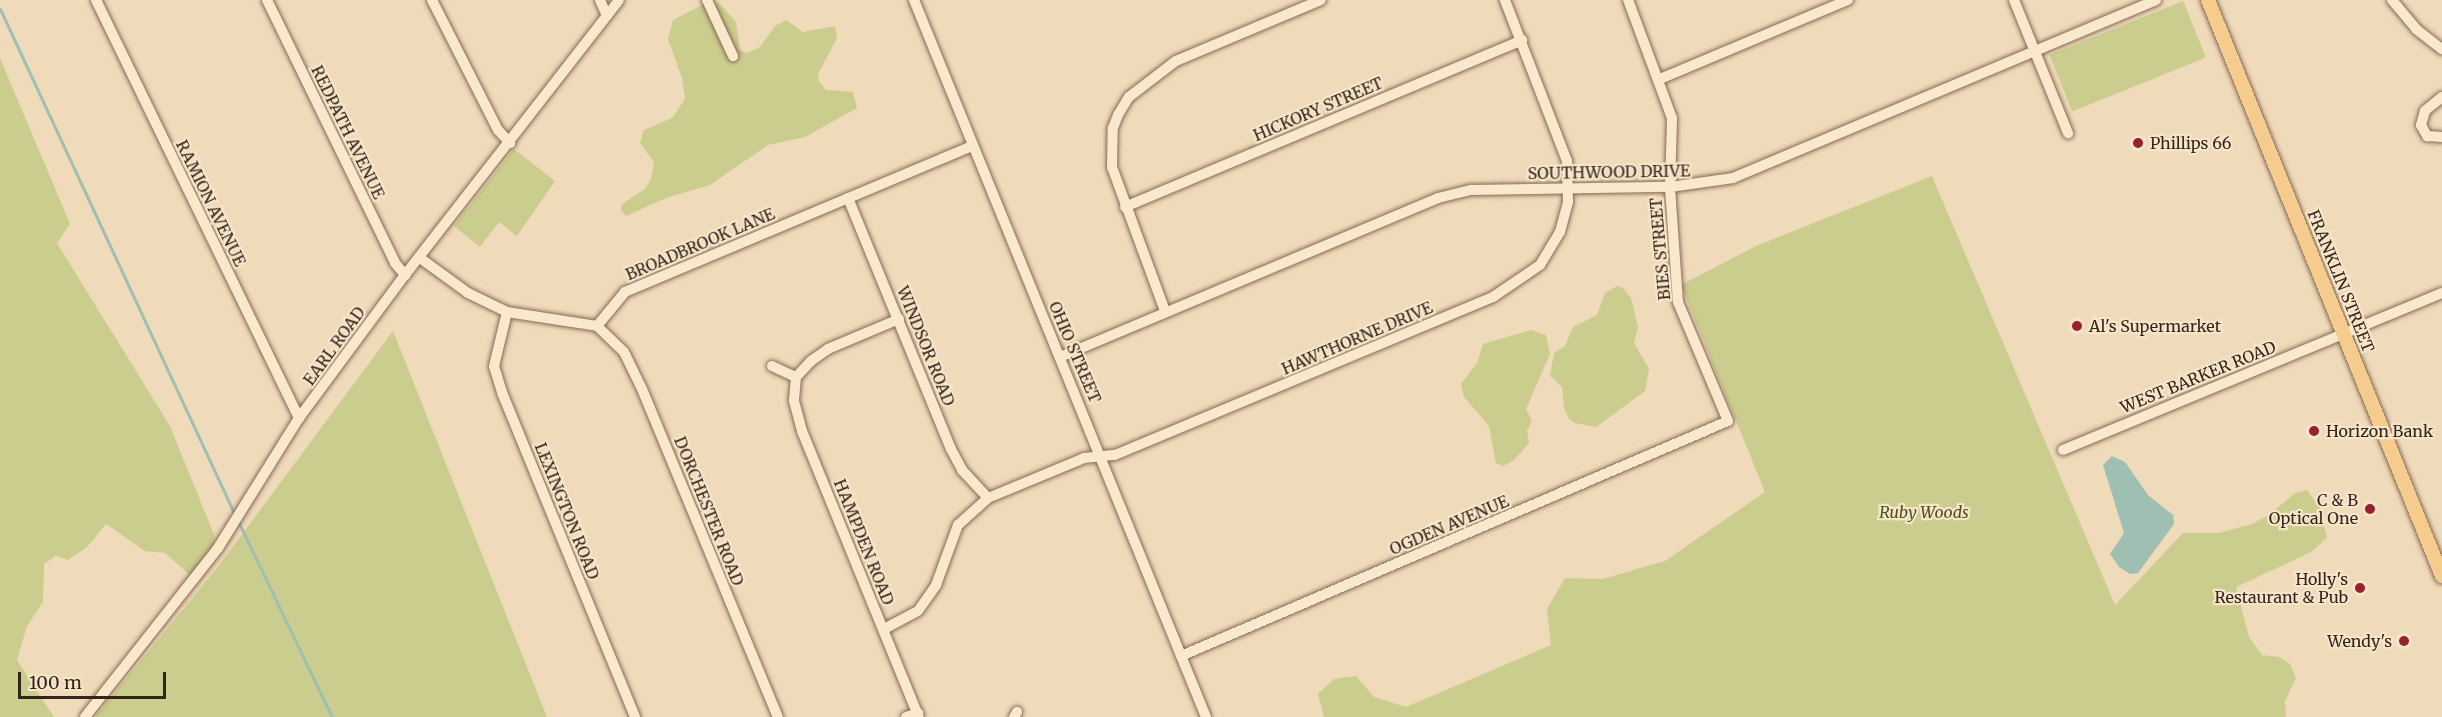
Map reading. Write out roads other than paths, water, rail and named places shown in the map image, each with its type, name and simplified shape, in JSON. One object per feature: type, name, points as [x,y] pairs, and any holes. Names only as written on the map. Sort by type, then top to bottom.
[{"type":"main road","name":"FRANKLIN STREET","points":[[2208,0],[2442,576]]},
{"type":"street","name":"RAMION AVENUE","points":[[96,0],[299,418]]},
{"type":"street","name":"REDPATH AVENUE","points":[[267,0],[395,263],[405,275]]},
{"type":"street","points":[[432,0],[492,120],[510,143]]},
{"type":"street","points":[[600,0],[607,15]]},
{"type":"street","name":"EARL ROAD","points":[[85,717],[219,548],[299,418],[405,275],[619,0]]},
{"type":"street","points":[[707,0],[733,56]]},
{"type":"street","name":"OHIO STREET","points":[[914,0],[1206,717]]},
{"type":"street","points":[[1165,311],[1112,167],[1113,128],[1129,97],[1176,61],[1321,0]]},
{"type":"street","name":"HAWTHORNE DRIVE","points":[[884,629],[918,611],[936,585],[958,525],[988,498],[1084,458],[1115,455],[1517,284],[1540,265],[1560,232],[1569,188],[1568,161],[1505,0]]},
{"type":"street","name":"BIES STREET","points":[[1628,0],[1660,79],[1672,118],[1670,187],[1678,302],[1728,421]]},
{"type":"street","points":[[1818,0],[1823,11]]},
{"type":"street","points":[[1660,79],[1848,0]]},
{"type":"street","points":[[2014,0],[2068,133]]},
{"type":"street","name":"SOUTHWOOD DRIVE","points":[[1060,357],[1438,198],[1472,190],[1670,187],[1733,178],[2156,0]]},
{"type":"street","points":[[2392,0],[2416,29],[2442,49]]},
{"type":"street","name":"HICKORY STREET","points":[[1125,207],[1522,39]]},
{"type":"street","points":[[2442,97],[2425,111],[2421,126],[2427,136],[2442,137]]},
{"type":"street","name":"BROADBROOK LANE","points":[[597,326],[625,292],[973,146]]},
{"type":"street","name":"WINDSOR ROAD","points":[[849,198],[951,449],[962,470],[988,498]]},
{"type":"street","points":[[420,258],[468,293],[507,312],[597,326]]},
{"type":"street","name":"WEST BARKER ROAD","points":[[2063,450],[2442,293]]},
{"type":"street","name":"LEXINGTON ROAD","points":[[507,312],[494,366],[503,395],[635,717]]},
{"type":"street","points":[[772,366],[796,377],[828,349],[899,319]]},
{"type":"street","name":"DORCHESTER ROAD","points":[[597,326],[624,352],[642,389],[778,717]]},
{"type":"street","name":"HAMPDEN ROAD","points":[[796,377],[794,401],[799,422],[919,715]]},
{"type":"street","name":"OGDEN AVENUE","points":[[1181,656],[1728,421]]},
{"type":"street","points":[[906,717],[919,715]]},
{"type":"waterway","points":[[0,9],[235,515]]},
{"type":"waterway","points":[[238,521],[332,717]]},
{"type":"place","name":"Phillips 66","points":[[2138,143]]},
{"type":"place","name":"Al's Supermarket","points":[[2077,326]]},
{"type":"place","name":"Horizon Bank","points":[[2314,431]]},
{"type":"place","name":"C & B Optical One","points":[[2370,509]]},
{"type":"place","name":"Holly's Restaurant & Pub","points":[[2360,588]]},
{"type":"place","name":"Wendy's","points":[[2404,641]]},
{"type":"park label","name":"Ruby Woods","points":[[1924,512]]}]
